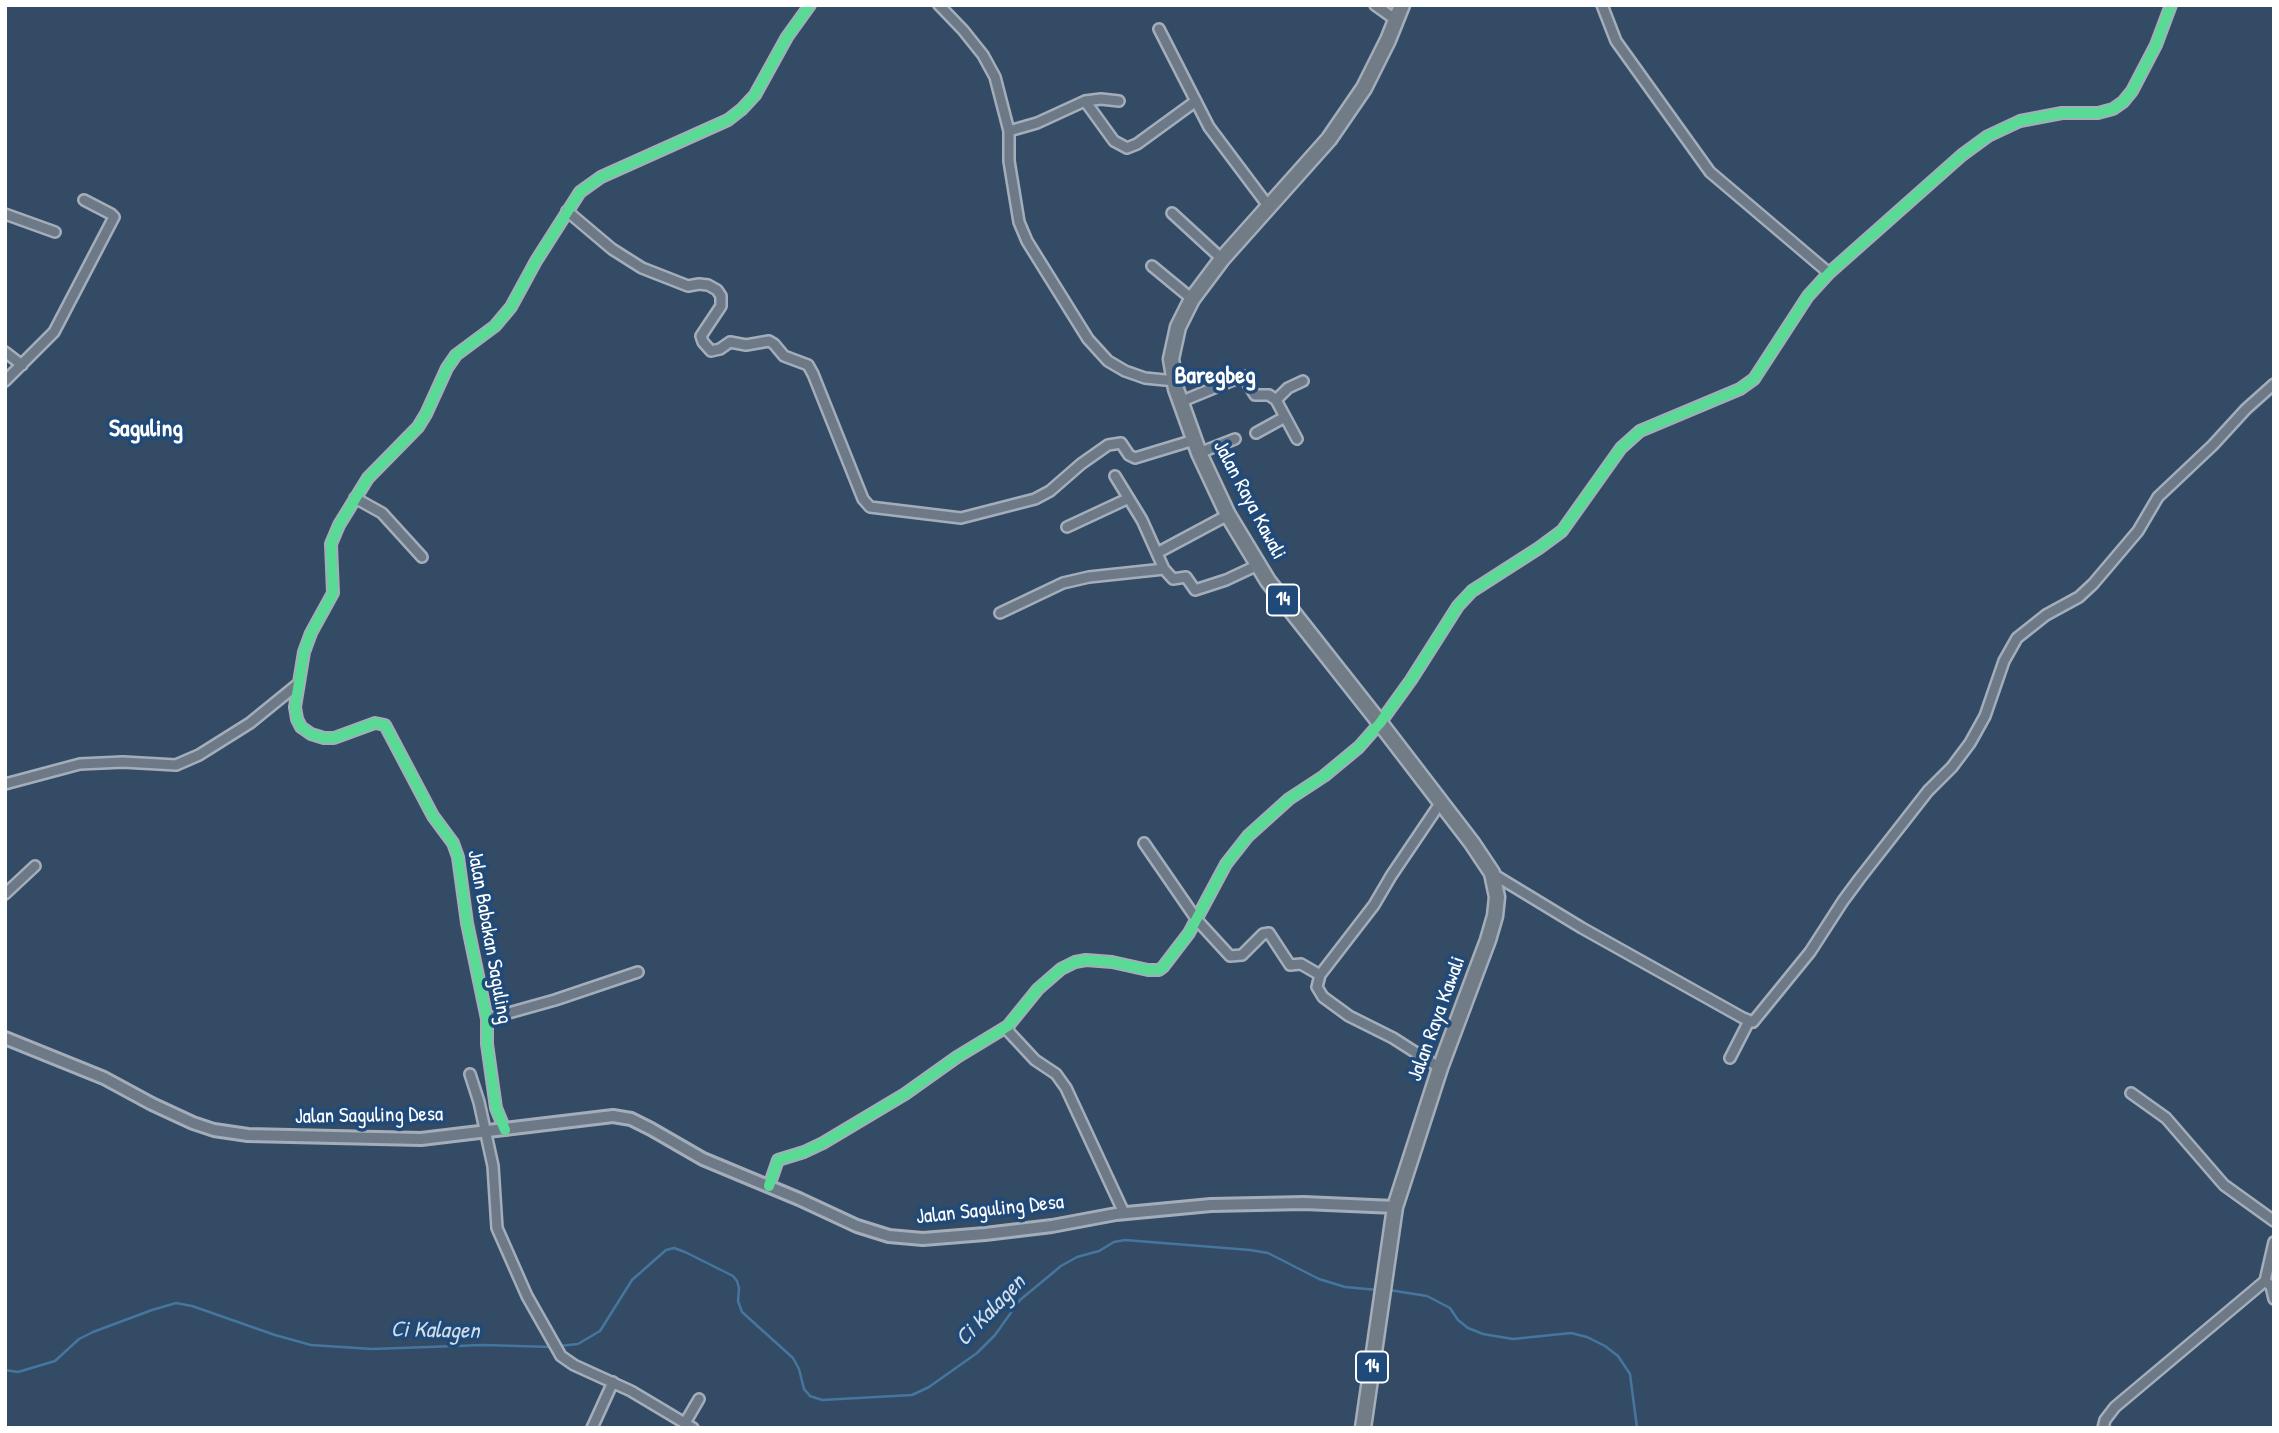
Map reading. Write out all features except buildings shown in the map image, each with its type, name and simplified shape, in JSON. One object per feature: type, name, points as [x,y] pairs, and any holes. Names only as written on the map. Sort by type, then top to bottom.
[{"type":"highway","name":"Jalan Raya Kawali","points":[[1395,1208],[1440,1068],[1495,916],[1497,898],[1492,873],[1258,565],[1228,515],[1196,446],[1180,402],[1171,359],[1178,327],[1192,299],[1222,259],[1329,139],[1364,88],[1402,5]]},
{"type":"highway","name":"14","points":[[1363,1428],[1395,1208]]},
{"type":"street","points":[[5,784],[80,764],[123,761],[176,765],[199,755],[250,723],[298,684],[311,633],[333,593],[331,544],[339,525],[368,478],[418,427],[456,355],[495,326],[510,307],[580,192],[601,177],[728,120],[742,109],[755,95],[810,5]]},
{"type":"street","points":[[939,5],[983,55],[995,76],[1009,131],[1009,161],[1019,222],[1027,241],[1088,339],[1108,361],[1125,372],[1145,378],[1175,381]]},
{"type":"street","points":[[1375,5],[1396,20]]},
{"type":"street","points":[[1602,5],[1616,41],[1710,172],[1829,273]]},
{"type":"street","points":[[769,1186],[779,1159],[823,1143],[905,1094],[957,1057],[1008,1026],[1038,989],[1061,969],[1074,962],[1096,960],[1159,970],[1183,942],[1226,864],[1248,836],[1289,799],[1324,776],[1359,747],[1411,680],[1458,606],[1472,591],[1562,531],[1621,447],[1640,431],[1740,389],[1754,379],[1808,296],[1829,273],[1962,155],[1988,136],[2020,121],[2062,113],[2098,113],[2113,109],[2123,102],[2132,91],[2156,45],[2171,5]]},
{"type":"street","points":[[1159,29],[1218,142],[1269,207]]},
{"type":"street","points":[[1009,131],[1037,123],[1085,101],[1119,101]]},
{"type":"street","points":[[1085,101],[1114,141],[1127,148],[1137,144],[1195,102]]},
{"type":"street","points":[[5,381],[46,342],[60,323],[113,218],[111,214],[84,200]]},
{"type":"street","points":[[567,211],[612,249],[642,268],[688,286],[708,285],[717,290],[721,296],[721,306],[701,336],[702,342],[712,351],[730,342],[746,345],[769,341],[784,356],[808,365],[863,499],[870,507],[961,518],[1035,499],[1050,491],[1108,445],[1121,443],[1133,458],[1141,458],[1235,439]]},
{"type":"street","points":[[1172,213],[1222,259]]},
{"type":"street","points":[[5,214],[55,232]]},
{"type":"street","points":[[1152,266],[1192,299]]},
{"type":"street","points":[[5,352],[22,365]]},
{"type":"street","points":[[1180,402],[1240,376],[1247,379],[1255,395],[1269,395],[1276,400],[1297,439]]},
{"type":"street","points":[[1276,400],[1288,388],[1303,381]]},
{"type":"street","points":[[1492,873],[1582,928],[1753,1022],[1810,952],[1860,878],[1928,791],[1952,767],[1970,743],[1985,716],[2004,661],[2017,638],[2046,615],[2079,597],[2093,584],[2138,531],[2158,497],[2274,384]]},
{"type":"street","points":[[1256,433],[1285,417]]},
{"type":"street","points":[[1115,476],[1142,520],[1164,569],[1175,580],[1187,577],[1195,590],[1226,580],[1258,565]]},
{"type":"street","points":[[355,498],[382,513],[422,557]]},
{"type":"street","points":[[1067,527],[1127,499]]},
{"type":"street","points":[[1157,553],[1228,515]]},
{"type":"street","points":[[1000,613],[1063,583],[1089,577],[1164,569]]},
{"type":"street","name":"Jalan Babakan Saguling","points":[[298,684],[295,707],[297,719],[301,727],[311,734],[334,738],[375,723],[386,725],[433,816],[453,843],[458,857],[467,923],[487,1019],[491,1082],[496,1108],[505,1130]]},
{"type":"street","points":[[1440,1068],[1392,1038],[1349,1016],[1331,1003],[1317,987],[1320,975],[1374,905],[1441,803]]},
{"type":"street","points":[[1144,843],[1197,920],[1230,956],[1242,955],[1263,934],[1269,933],[1290,965],[1301,964],[1320,975]]},
{"type":"street","points":[[5,894],[35,866]]},
{"type":"street","points":[[487,1019],[638,972]]},
{"type":"street","points":[[1730,1058],[1749,1021]]},
{"type":"street","points":[[1008,1026],[1009,1032],[1035,1060],[1055,1074],[1066,1088],[1124,1213]]},
{"type":"street","name":"Jalan Saguling Desa","points":[[5,1038],[104,1078],[152,1104],[214,1130],[248,1135],[421,1139],[613,1116],[631,1119],[703,1159],[858,1226],[890,1236],[923,1239],[1052,1226],[1124,1213],[1211,1205],[1304,1202],[1395,1208]]},
{"type":"street","points":[[470,1074],[493,1166],[497,1228],[527,1296],[559,1352],[574,1365],[612,1382],[689,1426],[699,1399]]},
{"type":"street","points":[[2132,1093],[2166,1118],[2224,1185],[2274,1222]]},
{"type":"street","points":[[2103,1428],[2105,1420],[2115,1407],[2265,1281],[2274,1242]]},
{"type":"street","points":[[2265,1281],[2271,1286],[2274,1300]]},
{"type":"street","points":[[592,1428],[612,1382]]},
{"type":"waterway","name":"Ci Kalagen","points":[[559,1346],[578,1344],[600,1331],[632,1280],[666,1250],[674,1248],[733,1276],[739,1288],[738,1301],[742,1312],[793,1358],[804,1389],[810,1396],[822,1400],[912,1395],[929,1387],[977,1353],[995,1335],[1020,1300],[1061,1266],[1114,1242],[1125,1240],[1268,1253],[1319,1279],[1345,1287],[1378,1290]]},
{"type":"waterway","name":"Ci Kalagen","points":[[1389,1290],[1427,1296],[1450,1308],[1468,1328],[1483,1334],[1513,1339],[1571,1333],[1605,1346],[1618,1356],[1630,1374],[1637,1428]]},
{"type":"waterway","name":"Ci Kalagen","points":[[5,1370],[18,1372],[55,1361],[79,1339],[93,1332],[176,1303],[311,1345],[372,1349],[483,1345],[552,1347]]},
{"type":"cycle path","points":[[505,1130],[496,1108],[487,1044],[487,1019],[467,923],[458,857],[453,843],[433,816],[385,725],[375,723],[334,738],[324,738],[301,727],[297,719],[295,707],[304,652],[333,593],[331,544],[339,525],[368,478],[418,427],[456,355],[495,326],[511,307],[536,261],[580,192],[601,177],[728,120],[742,109],[755,95],[787,37],[810,5]]},
{"type":"cycle path","points":[[769,1186],[778,1160],[823,1143],[905,1094],[957,1057],[1008,1026],[1038,989],[1061,969],[1086,960],[1112,962],[1148,970],[1159,970],[1163,967],[1189,933],[1226,864],[1248,836],[1289,799],[1324,776],[1359,747],[1411,680],[1458,606],[1472,591],[1562,531],[1621,448],[1640,431],[1740,389],[1754,379],[1808,296],[1829,273],[1962,155],[1988,136],[2020,121],[2062,113],[2098,113],[2113,109],[2123,102],[2132,91],[2156,45],[2171,5]]},
{"type":"district","name":"Baregbeg","points":[[1215,377]]},
{"type":"district","name":"Saguling","points":[[146,430]]}]
